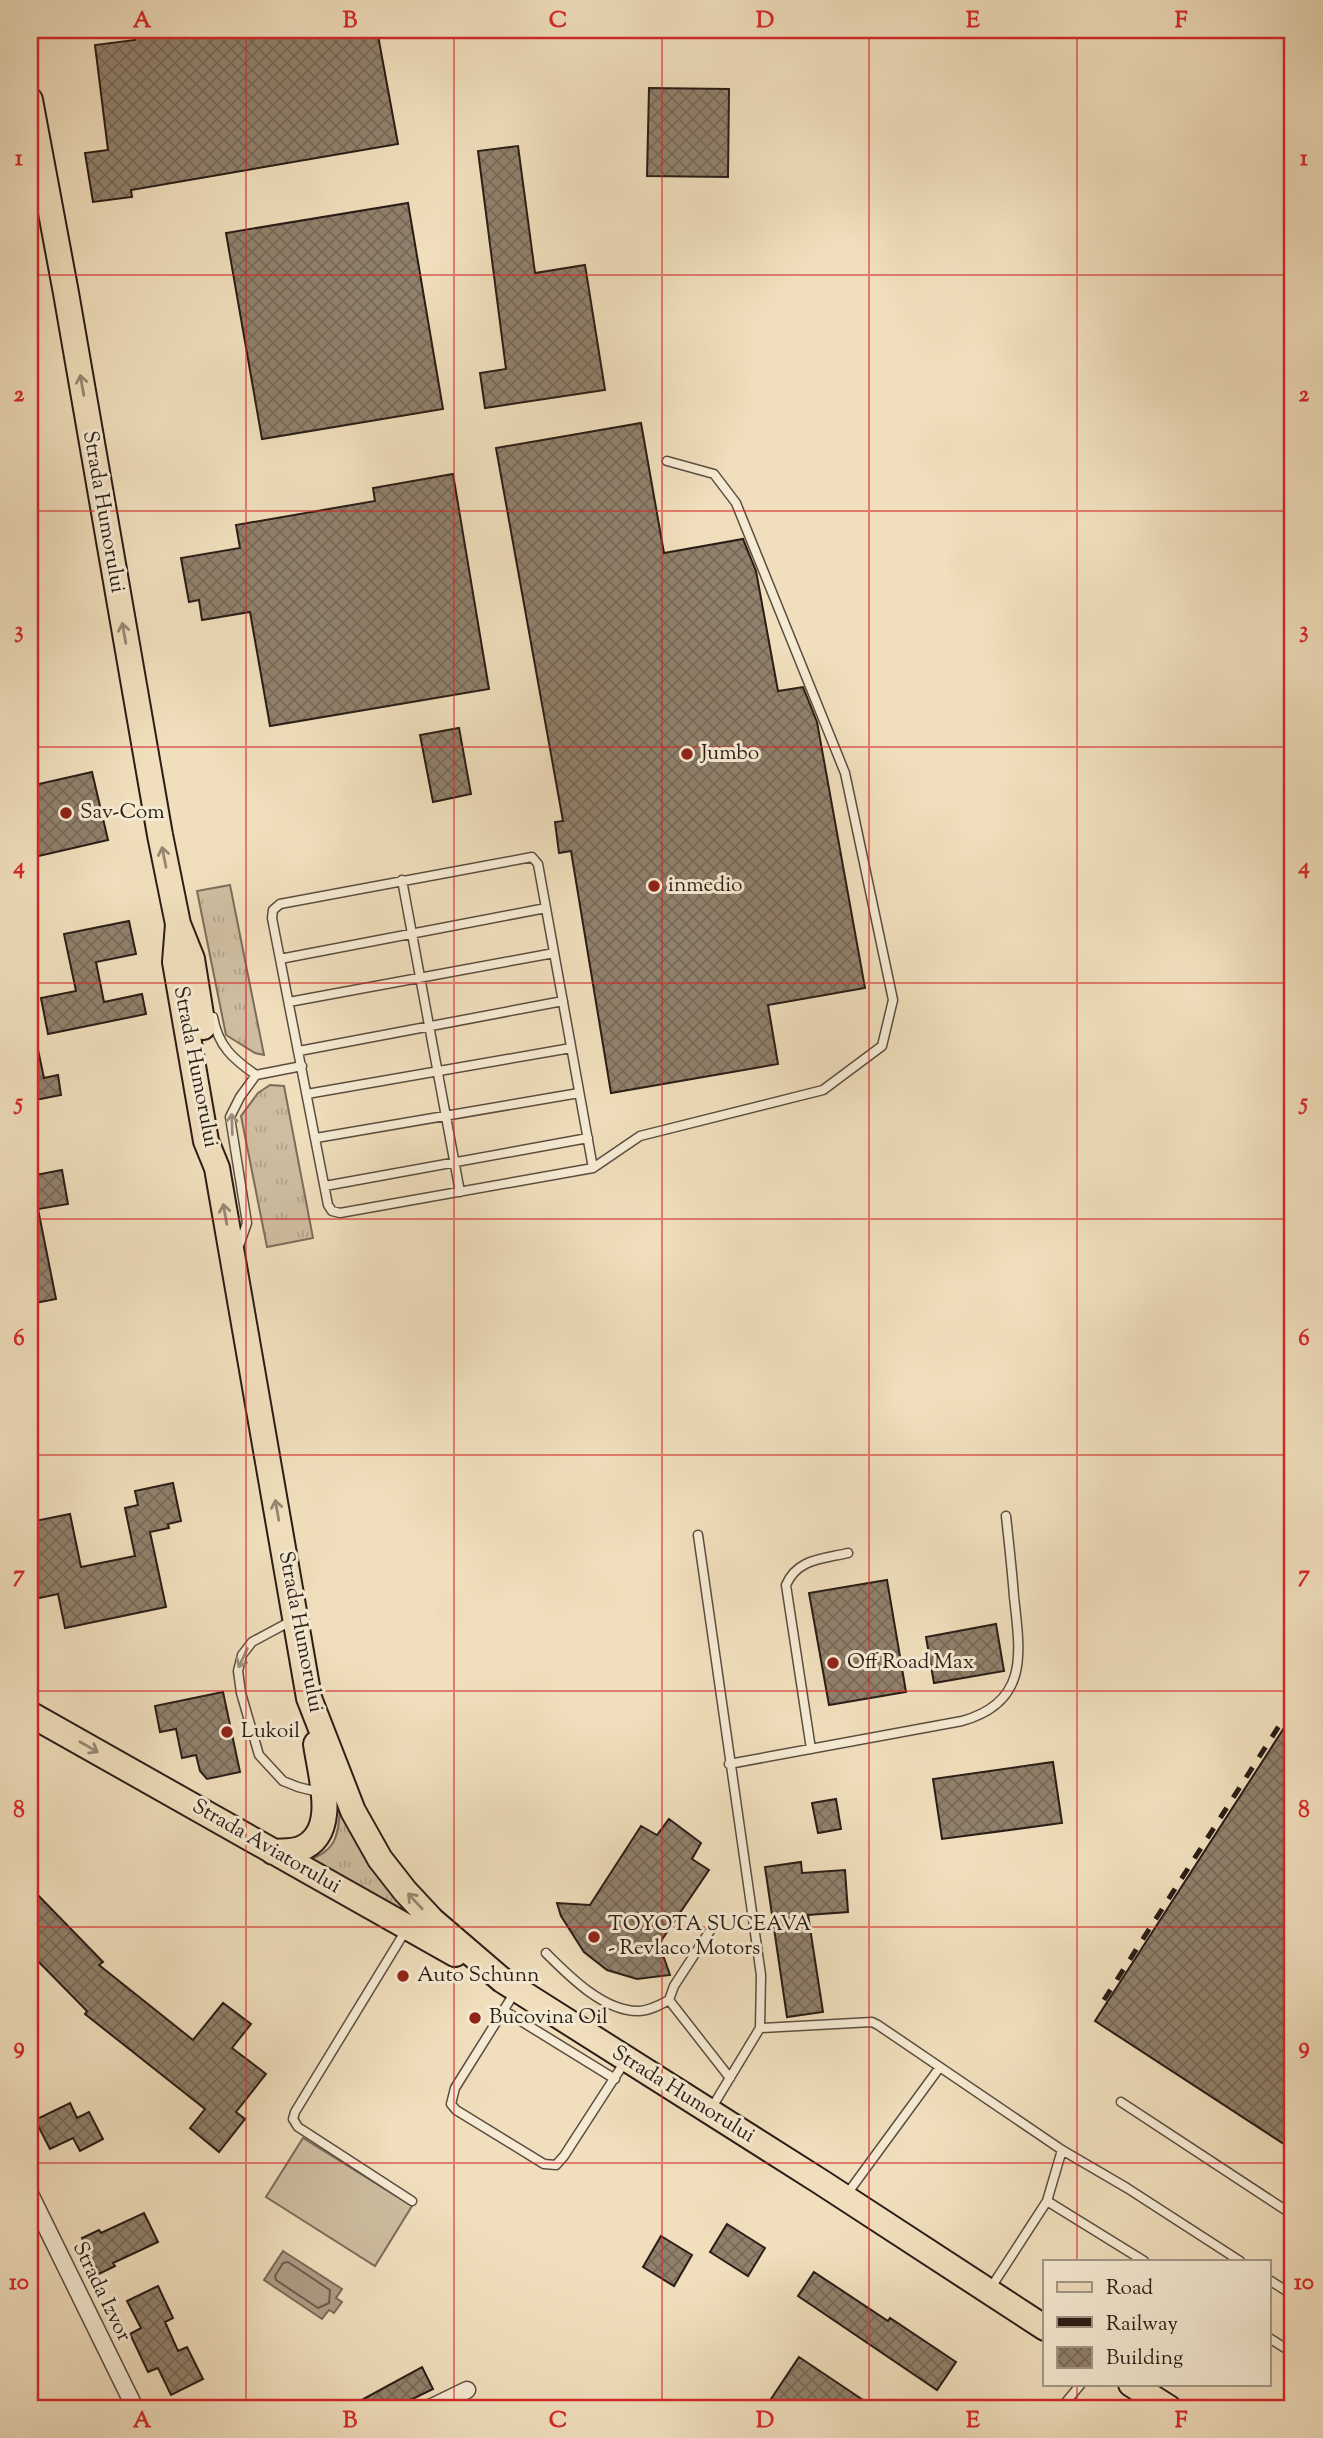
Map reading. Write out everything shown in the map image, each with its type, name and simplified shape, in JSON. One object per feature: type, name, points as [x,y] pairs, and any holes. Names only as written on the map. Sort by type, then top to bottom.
[{"type":"main road","name":"Strada Humorului","points":[[30,100],[157,821],[178,924],[192,960],[221,1132],[217,1168]]},
{"type":"main road","name":"Strada Humorului","points":[[178,924],[175,962],[206,1141],[217,1168],[309,1698],[353,1811],[380,1859],[432,1920],[507,1993],[621,2069],[710,2112],[1043,2327]]},
{"type":"main road","points":[[273,1852],[302,1848],[312,1842],[323,1825],[323,1794],[309,1698]]},
{"type":"main road","name":"Strada Aviatorului","points":[[30,1714],[407,1927],[507,1993]]},
{"type":"main road","points":[[1134,2386],[1169,2408]]},
{"type":"street","name":"Strada Izvor","points":[[30,2194],[135,2408]]},
{"type":"street","points":[[430,2408],[467,2390]]},
{"type":"lane","points":[[593,1168],[538,864],[532,857],[280,904],[273,909],[272,918],[328,1205],[332,1211],[340,1213],[593,1168],[640,1136],[823,1090],[882,1046],[893,999],[845,773],[736,503],[714,474],[667,461]]},
{"type":"lane","points":[[402,880],[460,1192]]},
{"type":"lane","points":[[281,959],[546,908]]},
{"type":"lane","points":[[289,1002],[554,953]]},
{"type":"lane","points":[[192,960],[208,980]]},
{"type":"lane","points":[[299,1051],[563,1001]]},
{"type":"lane","points":[[211,1004],[215,1029],[221,1043],[235,1060],[256,1075]]},
{"type":"lane","points":[[307,1094],[571,1048]]},
{"type":"lane","points":[[233,1261],[247,1223],[230,1117],[233,1108],[256,1075],[302,1066]]},
{"type":"lane","points":[[316,1139],[579,1093]]},
{"type":"lane","points":[[324,1186],[588,1138]]},
{"type":"lane","points":[[729,1764],[975,1717],[997,1703],[1006,1693],[1016,1673],[1020,1651],[1006,1516]]},
{"type":"lane","points":[[698,1535],[761,1975],[760,2028],[710,2112]]},
{"type":"lane","points":[[811,1749],[786,1585],[792,1572],[805,1563],[848,1553]]},
{"type":"lane","points":[[296,1618],[252,1642],[242,1655],[238,1671],[259,1755],[283,1781],[323,1794]]},
{"type":"lane","points":[[546,1953],[575,1982],[608,2003],[637,2011],[653,2008],[669,2000],[674,1986],[715,1923]]},
{"type":"lane","points":[[407,1927],[293,2119],[298,2127],[412,2201]]},
{"type":"lane","points":[[507,1993],[455,2088],[451,2099],[456,2110],[550,2166],[556,2165],[565,2156],[621,2069]]},
{"type":"lane","points":[[669,2000],[730,2078]]},
{"type":"lane","points":[[760,2028],[872,2022],[1062,2150],[1127,2188],[1238,2260]]},
{"type":"lane","points":[[845,2197],[940,2067]]},
{"type":"lane","points":[[1121,2102],[1293,2215]]},
{"type":"lane","points":[[989,2291],[1047,2201],[1062,2150]]},
{"type":"lane","points":[[1047,2201],[1142,2260]]},
{"type":"lane","points":[[1270,2281],[1293,2295]]},
{"type":"lane","points":[[1270,2339],[1293,2353]]},
{"type":"lane","points":[[1061,2408],[1079,2386]]},
{"type":"green space","points":[[230,885],[264,1055],[255,1053],[226,1035],[197,891]]},
{"type":"green space","points":[[270,1085],[284,1086],[313,1238],[267,1247],[241,1116],[258,1093]]},
{"type":"green space","points":[[340,1804],[422,1921],[302,1862],[322,1854],[333,1842],[337,1834]]},
{"type":"green space","points":[[303,2138],[412,2206],[375,2266],[266,2197]]},
{"type":"water","points":[[283,2251],[342,2289],[336,2298],[342,2302],[334,2313],[329,2310],[322,2319],[264,2280]]},
{"type":"building","points":[[133,30],[377,30],[398,144],[131,190],[132,197],[93,202],[85,153],[108,150],[95,45],[135,40]]},
{"type":"building","points":[[649,88],[729,89],[728,177],[647,176]]},
{"type":"building","points":[[518,146],[535,273],[585,265],[605,390],[485,408],[480,373],[506,369],[478,151]]},
{"type":"building","points":[[408,203],[443,409],[262,439],[226,233]]},
{"type":"building","name":"Jumbo","points":[[641,423],[664,553],[743,539],[756,571],[778,691],[803,687],[817,722],[865,988],[768,1005],[778,1064],[611,1093],[571,851],[559,853],[555,822],[563,821],[496,448]]},
{"type":"building","points":[[453,474],[489,689],[270,726],[250,612],[202,620],[199,600],[189,602],[181,558],[240,548],[236,525],[375,501],[373,488]]},
{"type":"building","points":[[459,728],[471,794],[433,802],[420,735]]},
{"type":"building","name":"Sav-Com","points":[[92,772],[108,840],[30,858],[30,786]]},
{"type":"building","points":[[129,921],[136,954],[96,962],[104,1002],[142,994],[146,1014],[48,1034],[41,998],[76,991],[64,934]]},
{"type":"building","points":[[37,1045],[44,1078],[58,1075],[61,1095],[30,1101],[30,1046]]},
{"type":"building","points":[[62,1170],[68,1204],[38,1209],[56,1299],[30,1304],[30,1176]]},
{"type":"building","points":[[173,1483],[181,1521],[168,1524],[169,1528],[150,1532],[166,1607],[65,1628],[58,1594],[30,1600],[30,1522],[70,1514],[81,1567],[135,1556],[125,1508],[138,1505],[135,1491]]},
{"type":"building","points":[[887,1580],[906,1692],[829,1705],[809,1593]]},
{"type":"building","points":[[996,1624],[1004,1671],[934,1683],[926,1637]]},
{"type":"building","points":[[223,1692],[240,1772],[207,1779],[200,1771],[196,1755],[182,1758],[176,1729],[160,1732],[155,1706]]},
{"type":"building","points":[[1293,1714],[1293,2150],[1095,2021]]},
{"type":"building","points":[[1053,1762],[1062,1823],[942,1839],[933,1779]]},
{"type":"building","points":[[836,1799],[841,1829],[818,1833],[812,1803]]},
{"type":"building","points":[[669,1819],[701,1843],[692,1859],[709,1870],[657,1947],[670,1975],[637,1979],[607,1970],[584,1952],[561,1916],[557,1903],[590,1905],[641,1826],[657,1835]]},
{"type":"building","points":[[801,1862],[802,1873],[845,1870],[848,1912],[808,1915],[823,2012],[787,2017],[765,1867]]},
{"type":"building","points":[[30,1887],[103,1962],[99,1965],[193,2040],[223,2003],[251,2024],[232,2048],[266,2074],[236,2112],[245,2119],[219,2152],[190,2128],[205,2109],[85,2014],[87,2011],[30,1953]]},
{"type":"building","points":[[70,2103],[77,2118],[89,2112],[103,2139],[80,2151],[73,2138],[50,2149],[35,2120]]},
{"type":"building","points":[[144,2213],[158,2242],[113,2263],[115,2266],[99,2274],[82,2238],[99,2230],[101,2233]]},
{"type":"building","points":[[727,2224],[765,2248],[748,2276],[710,2252]]},
{"type":"building","points":[[661,2236],[692,2255],[674,2286],[643,2267]]},
{"type":"building","points":[[814,2272],[956,2362],[937,2390],[798,2296]]},
{"type":"building","points":[[158,2286],[173,2318],[165,2322],[178,2351],[187,2347],[203,2379],[171,2395],[158,2368],[148,2372],[130,2334],[141,2328],[127,2301]]},
{"type":"building","points":[[799,2357],[875,2408],[765,2408]]},
{"type":"building","points":[[422,2367],[433,2389],[394,2408],[347,2408]]},
{"type":"railway","points":[[1104,2000],[1293,1704]]},
{"type":"place","name":"Jumbo","points":[[687,754]]},
{"type":"place","name":"Sav-Com","points":[[66,813]]},
{"type":"place","name":"inmedio","points":[[654,886]]},
{"type":"place","name":"Off Road Max","points":[[833,1663]]},
{"type":"place","name":"Lukoil","points":[[227,1732]]},
{"type":"place","name":"TOYOTA SUCEAVA - Revlaco Motors","points":[[594,1937]]},
{"type":"place","name":"Auto Schunn","points":[[403,1976]]},
{"type":"place","name":"Bucovina Oil","points":[[475,2018]]}]
